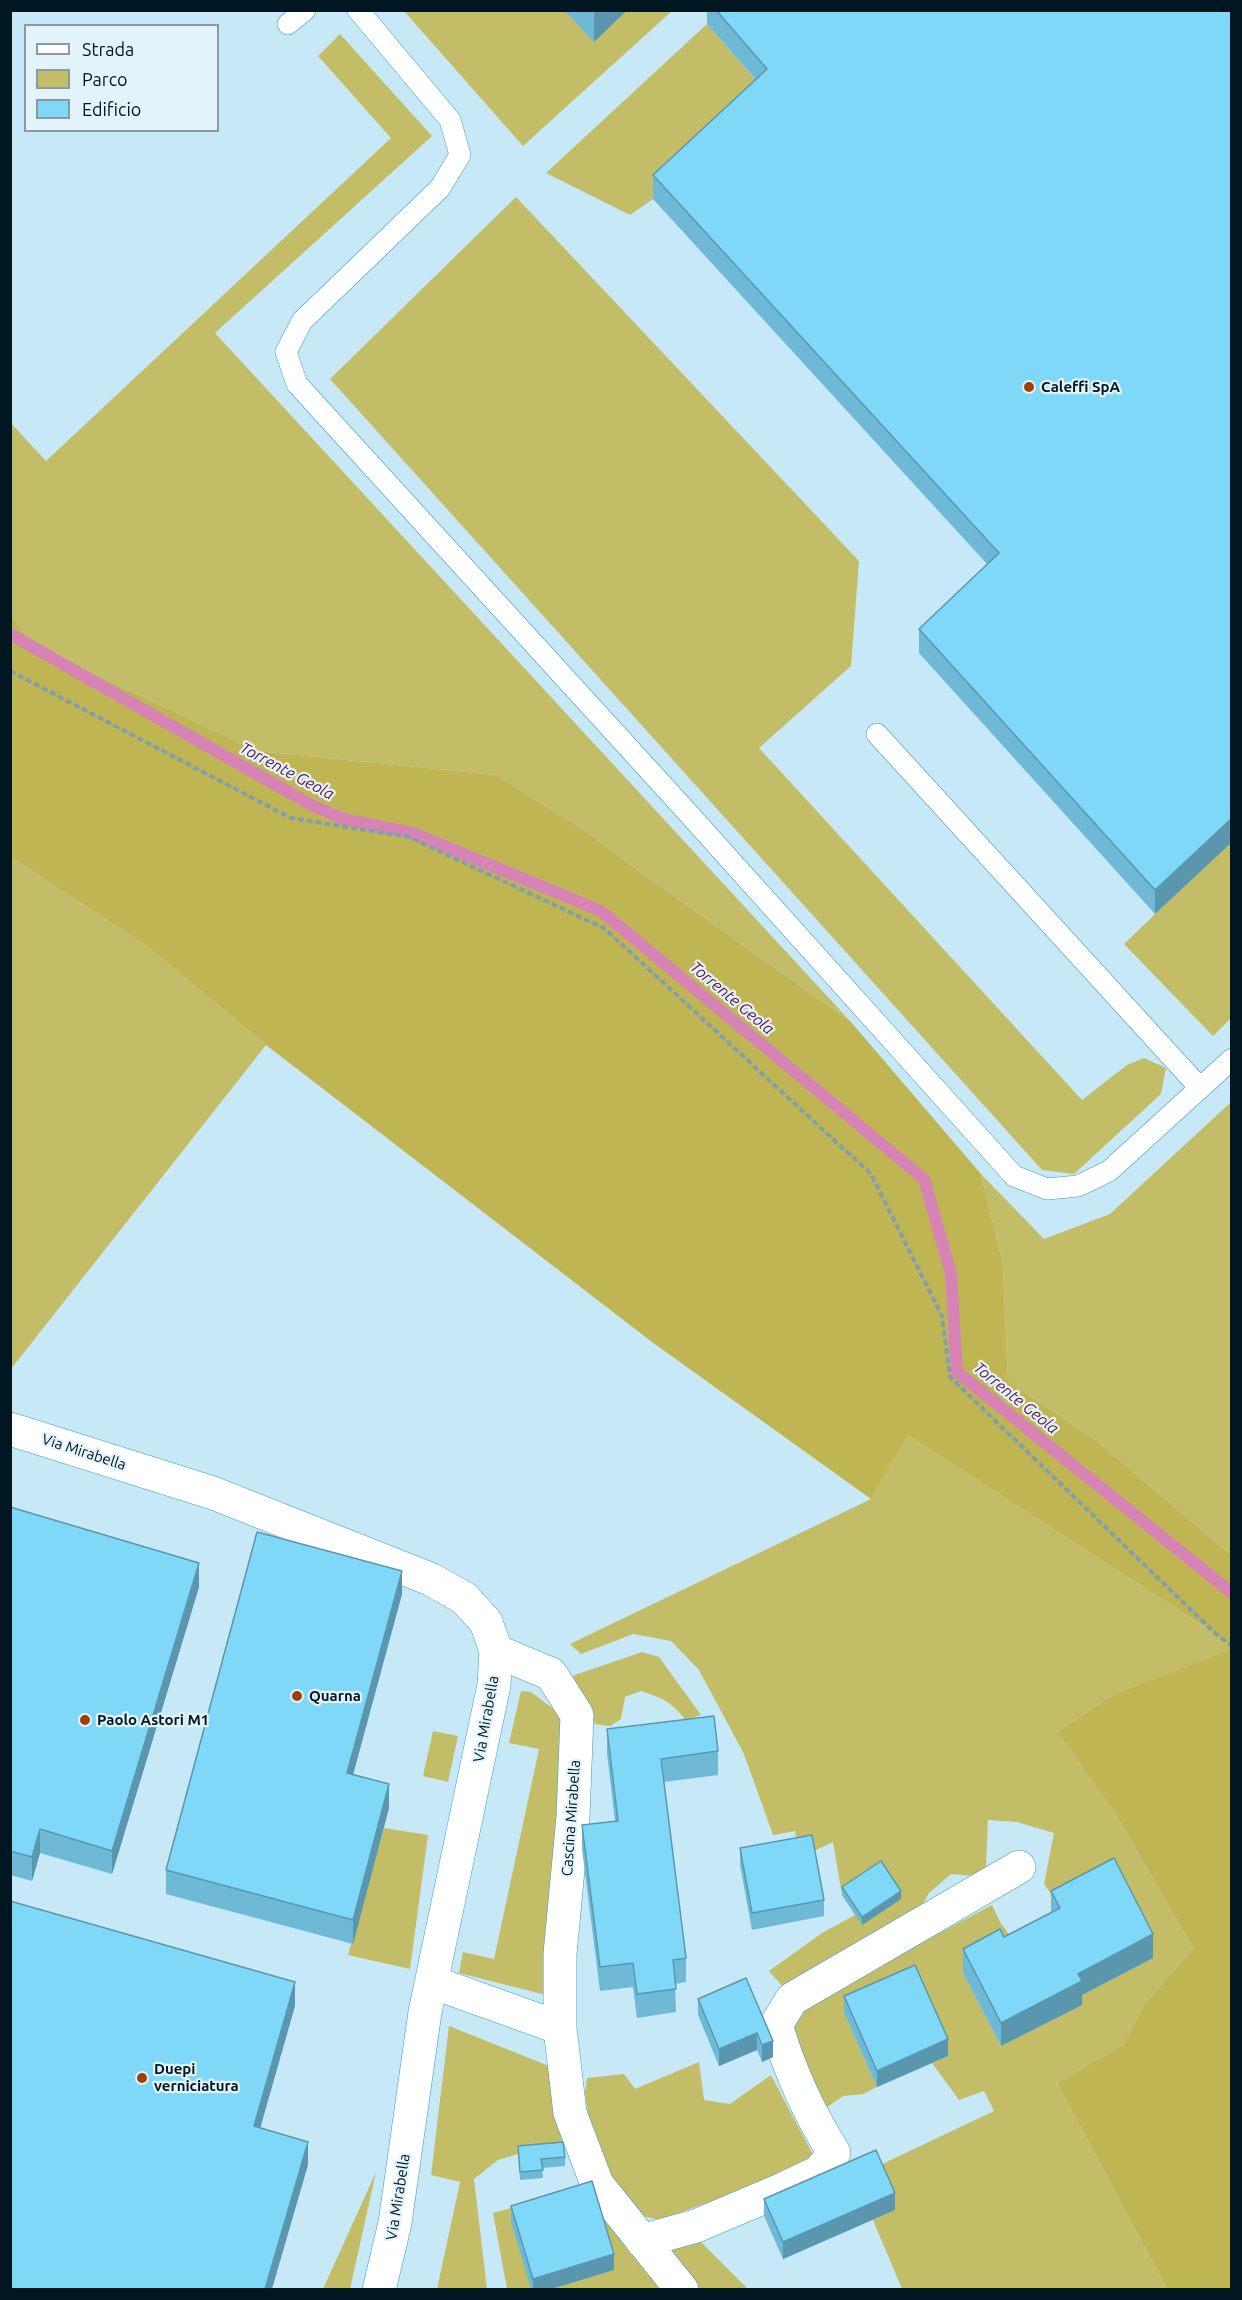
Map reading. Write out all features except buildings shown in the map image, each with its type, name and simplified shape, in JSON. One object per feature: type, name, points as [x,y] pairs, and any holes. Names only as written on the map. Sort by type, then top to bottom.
[{"type":"street","name":"Via Mirabella","points":[[10,1429],[213,1493],[430,1579],[464,1598],[486,1622],[496,1651],[494,1685],[425,2013],[395,2223],[379,2289]]},
{"type":"street","name":"Cascina Mirabella","points":[[496,1651],[550,1674],[577,1714],[573,1817],[560,1954],[560,2028],[570,2113],[597,2184],[682,2289]]},
{"type":"street","points":[[642,2241],[696,2226],[819,2172],[834,2153],[810,2115],[787,2062],[776,2025],[792,1999],[1019,1867]]},
{"type":"street","points":[[432,1982],[560,2028]]},
{"type":"lane","points":[[358,10],[450,120],[460,155],[440,188],[302,321],[286,352],[297,384],[688,813],[1014,1176],[1047,1189],[1078,1186],[1109,1171],[1232,1059]]},
{"type":"lane","points":[[877,734],[1200,1088]]},
{"type":"path","points":[[10,671],[291,818],[409,837],[604,928],[871,1174],[942,1316],[950,1377],[1207,1625],[1232,1646]]},
{"type":"green space","points":[[404,11],[672,11],[523,146]]},
{"type":"green space","points":[[707,24],[767,93],[653,199],[630,215],[546,173]]},
{"type":"green space","points":[[340,34],[432,136],[215,333],[851,1022],[588,833],[496,775],[257,751],[33,645],[11,615],[10,422],[46,461],[391,138],[318,56]]},
{"type":"green space","points":[[516,197],[859,561],[851,666],[759,748],[1082,1100],[1127,1065],[1144,1058],[1166,1068],[1161,1094],[1074,1174],[1042,1170],[330,379]]},
{"type":"green space","points":[[1231,841],[1231,1018],[1213,1036],[1124,944]]},
{"type":"green space","points":[[11,857],[148,947],[266,1045],[11,1369]]},
{"type":"green space","points":[[1231,1102],[1231,1555],[1098,1442],[1008,1381],[1003,1265],[981,1174],[1044,1239],[1110,1214]]},
{"type":"green space","points":[[906,1433],[1216,1634],[1231,1647],[1231,1650],[1059,1732],[1113,1810],[1193,1948],[1143,2006],[1123,2045],[1057,2083],[1167,2289],[902,2289],[873,2220],[895,2210],[876,2167],[994,2111],[984,2091],[959,2100],[932,2063],[948,2056],[844,2013],[877,2087],[863,2094],[843,2096],[826,2108],[790,2036],[793,2023],[808,2003],[992,1905],[1000,1922],[1022,1952],[963,1973],[1001,2046],[1081,2005],[1078,1997],[1153,1958],[1062,1909],[1044,1884],[1054,1833],[1017,1822],[988,1820],[986,1868],[975,1876],[951,1874],[929,1893],[919,1911],[783,1987],[769,1971],[822,1933],[855,1915],[842,1895],[833,1842],[812,1852],[799,1854],[795,1831],[773,1835],[744,1754],[699,1670],[671,1641],[633,1634],[581,1654],[570,1644],[871,1499]]},
{"type":"green space","points":[[642,1652],[659,1657],[701,1715],[685,1720],[666,1701],[641,1691],[625,1697],[621,1719],[610,1726],[595,1724],[590,1709],[572,1676]]},
{"type":"green space","points":[[521,1691],[531,1692],[560,1714],[567,1737],[546,1995],[459,1973],[463,1952],[494,1959],[539,1749],[509,1743]]},
{"type":"green space","points":[[433,1731],[458,1736],[448,1782],[423,1776]]},
{"type":"green space","points":[[384,1828],[428,1835],[410,1969],[348,1955]]},
{"type":"green space","points":[[449,2026],[554,2068],[563,2151],[518,2154],[498,2160],[474,2179],[487,2289],[437,2289],[460,2182],[431,2175]]},
{"type":"green space","points":[[699,2062],[704,2100],[730,2104],[771,2075],[813,2155],[790,2173],[659,2220],[639,2215],[607,2180],[591,2135],[585,2093],[587,2078],[624,2074],[635,2089]]},
{"type":"green space","points":[[376,2172],[350,2289],[323,2289]]},
{"type":"green space","points":[[590,2186],[673,2289],[507,2289],[493,2213]]},
{"type":"green space","points":[[698,2239],[748,2289],[696,2289],[665,2250]]},
{"type":"shaded area","points":[[11,615],[33,645],[257,751],[496,775],[588,833],[851,1022],[981,1174],[1003,1265],[1008,1381],[1098,1442],[1231,1555],[1231,1647],[1216,1634],[907,1434],[871,1499],[652,1342],[266,1045],[148,947],[11,857]]},
{"type":"shaded area","points":[[1231,1650],[1231,2289],[1167,2289],[1057,2083],[1123,2045],[1143,2006],[1193,1948],[1113,1810],[1058,1732],[1116,1694]]},
{"type":"waterway","name":"Torrente Geola","points":[[10,634],[313,806],[347,820],[413,833],[601,911],[924,1179],[951,1274],[957,1372],[1232,1593]]},
{"type":"place","name":"Caleffi SpA","points":[[1029,387]]},
{"type":"place","name":"Quarna","points":[[297,1696]]},
{"type":"place","name":"Paolo Astori M1","points":[[85,1720]]},
{"type":"place","name":"Duepi verniciatura","points":[[142,2078]]}]
